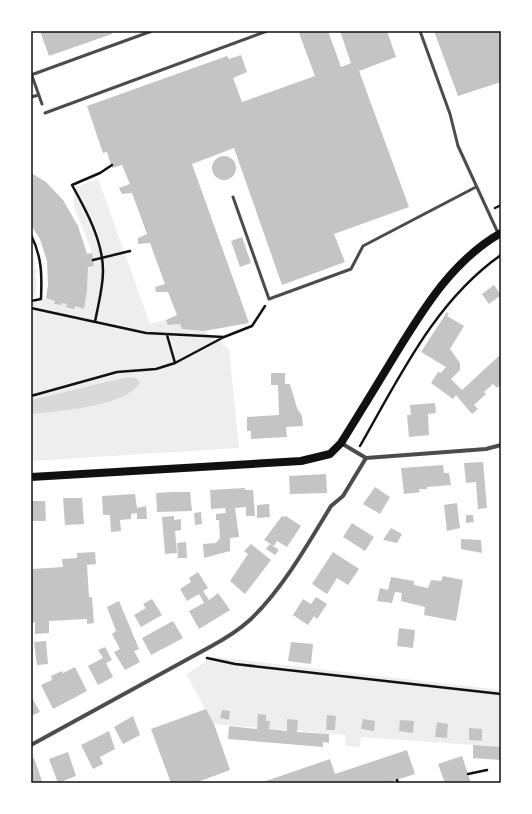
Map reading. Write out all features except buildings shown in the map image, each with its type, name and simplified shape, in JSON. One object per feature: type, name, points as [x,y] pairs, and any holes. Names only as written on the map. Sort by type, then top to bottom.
[{"type":"main road","points":[[31,477],[301,461],[330,454],[341,443],[424,308],[444,283],[466,261],[500,234]]},
{"type":"street","points":[[341,443],[366,458],[486,449],[501,445]]},
{"type":"street","points":[[31,745],[202,652],[229,636],[250,620],[267,602],[331,506],[343,496],[366,458]]},
{"type":"lane","points":[[42,104],[31,74],[152,31]]},
{"type":"lane","points":[[45,113],[267,31]]},
{"type":"lane","points":[[420,31],[450,114],[458,146],[500,234]]},
{"type":"lane","points":[[31,97],[39,95]]},
{"type":"lane","points":[[233,196],[270,299],[351,269],[363,246],[476,186]]},
{"type":"path","points":[[95,322],[101,292],[103,270],[102,259],[94,228],[72,185],[100,173],[112,165]]},
{"type":"path","points":[[31,236],[38,248],[43,270],[42,299],[31,301]]},
{"type":"path","points":[[93,260],[130,252]]},
{"type":"path","points":[[357,453],[410,359],[438,316],[486,266],[501,255]]},
{"type":"path","points":[[31,396],[117,372],[156,369],[175,363],[224,337],[252,326],[270,299]]},
{"type":"path","points":[[31,308],[146,333],[224,337]]},
{"type":"path","points":[[167,335],[175,363]]},
{"type":"path","points":[[202,652],[207,658],[235,664],[501,694]]},
{"type":"path","points":[[468,774],[487,770]]},
{"type":"shaded area","points":[[98,179],[150,324],[166,320],[168,324],[180,324],[182,329],[204,331],[229,349],[239,448],[31,461],[31,302],[46,298],[55,301],[55,304],[67,304],[66,307],[75,306],[84,308],[87,291],[88,267],[94,266],[91,249],[74,206],[74,188]]},
{"type":"shaded area","points":[[31,249],[36,279],[35,297],[31,299]]},
{"type":"shaded area","points":[[127,377],[136,378],[140,382],[133,390],[122,397],[90,406],[57,412],[31,414],[31,400]]},
{"type":"shaded area","points":[[214,657],[501,690],[501,747],[361,737],[360,747],[345,746],[346,735],[214,724],[186,674]]}]
